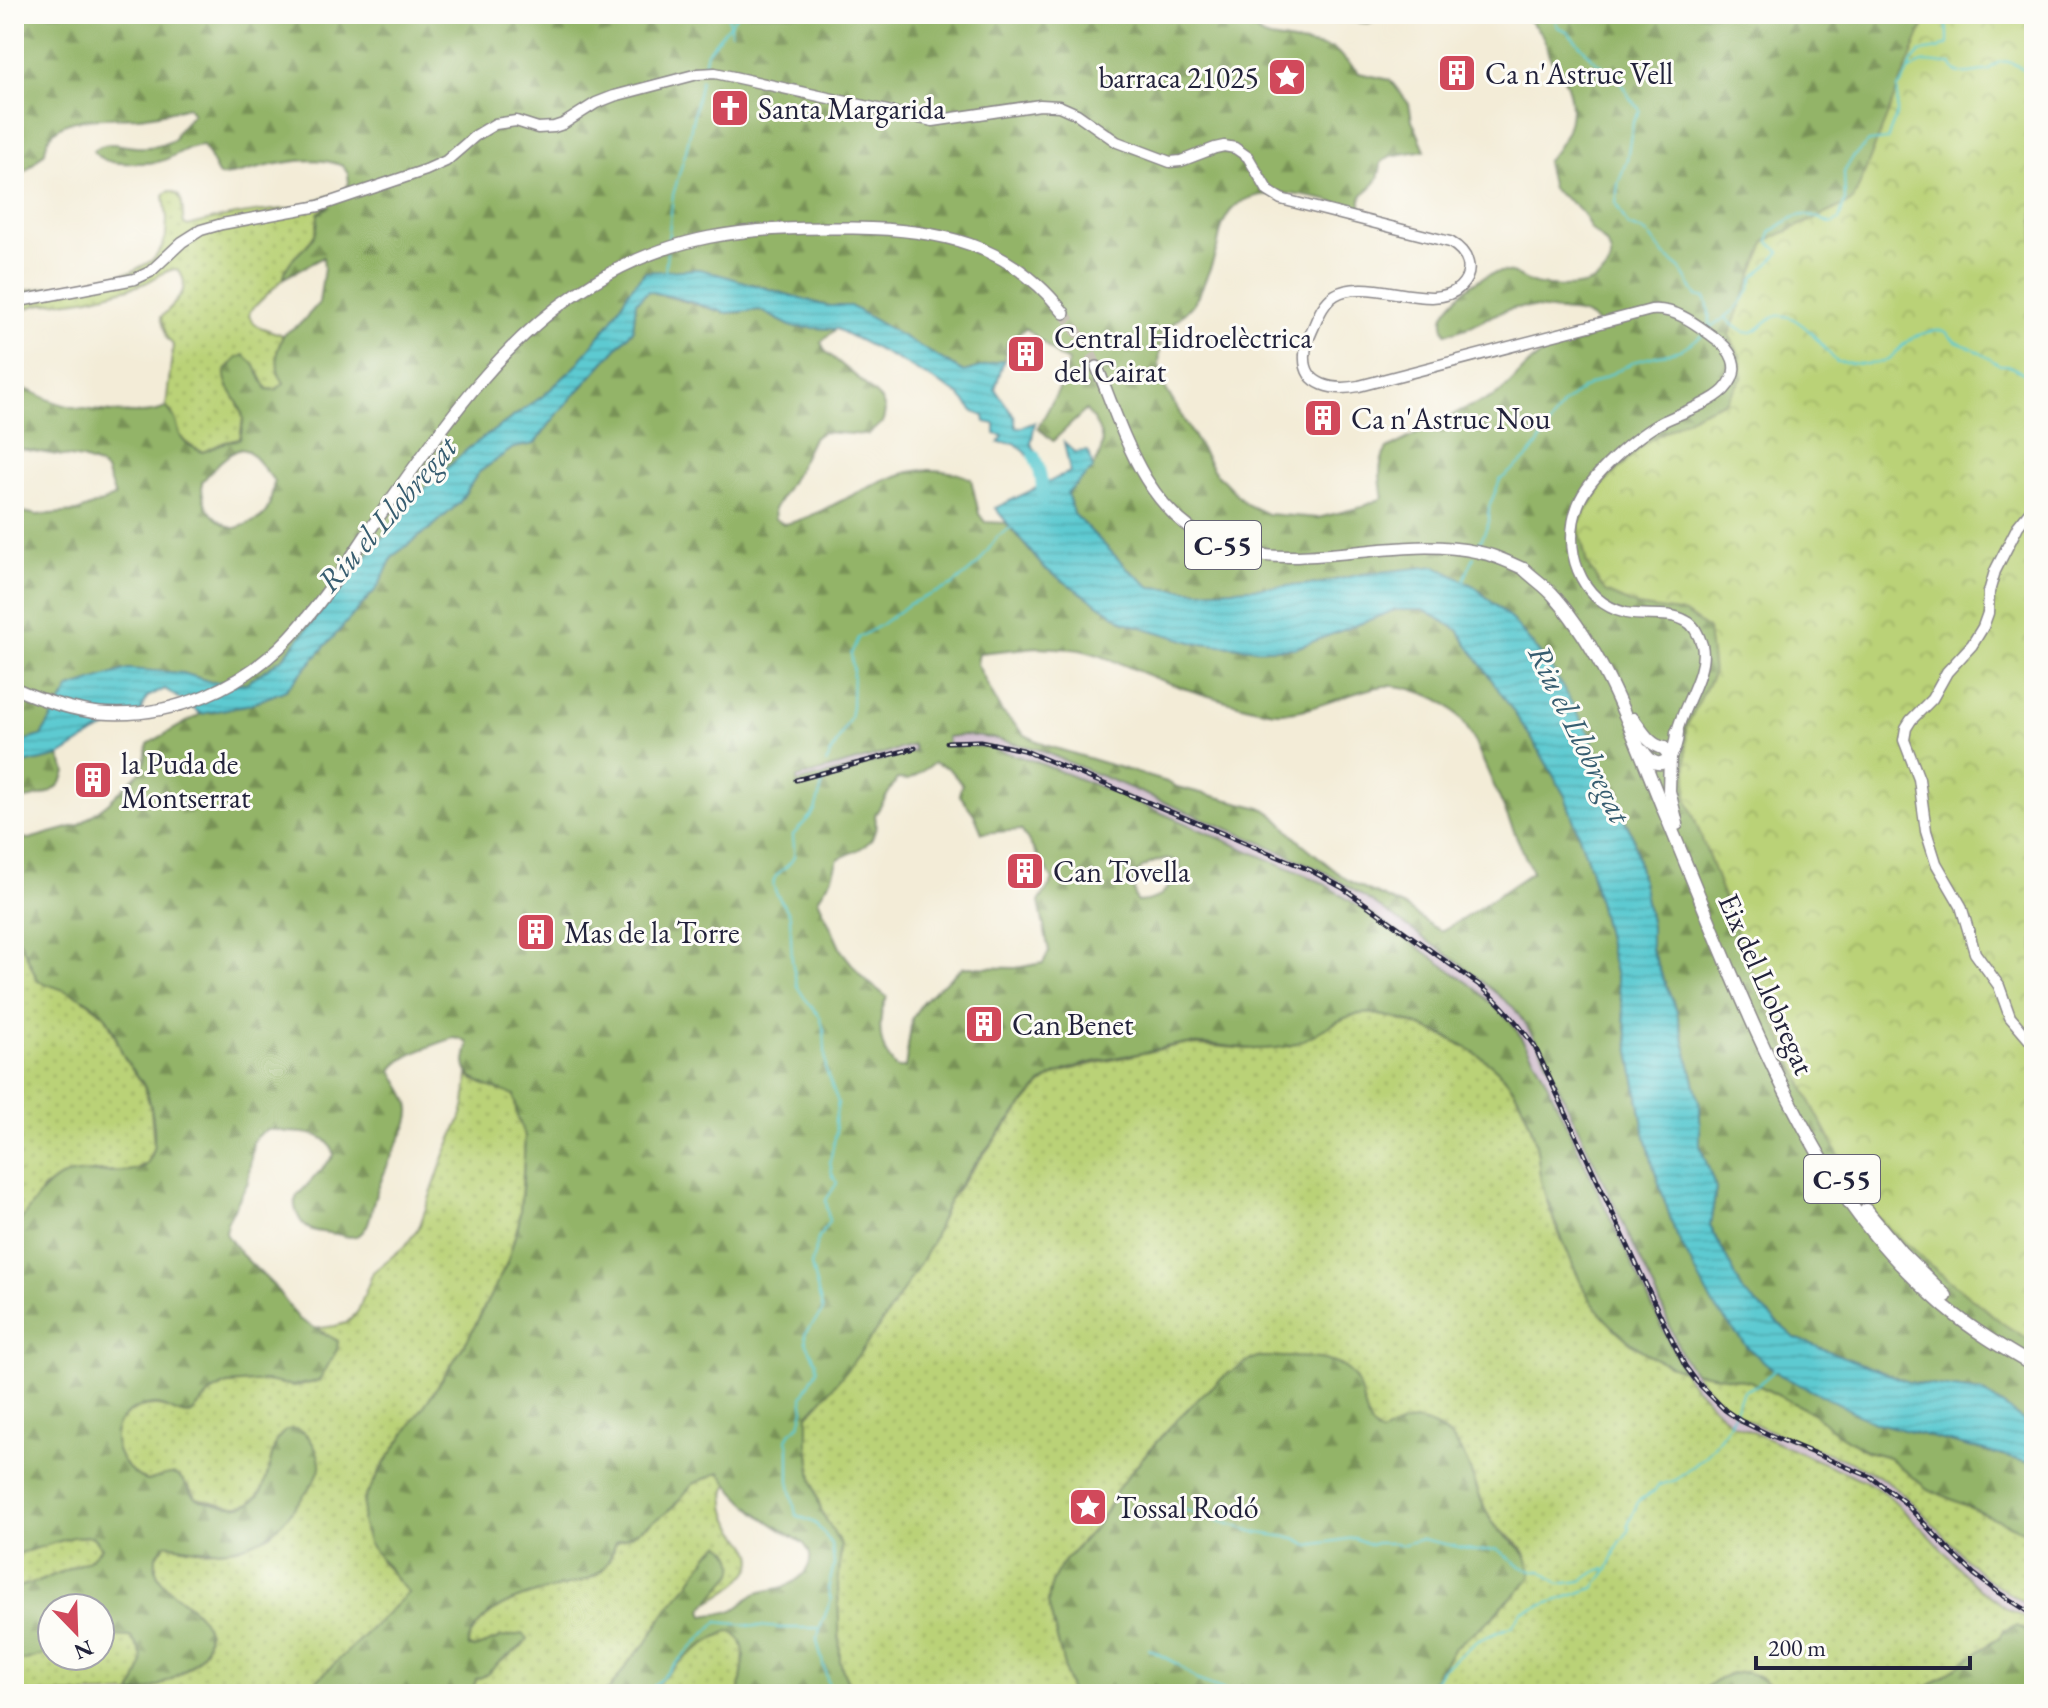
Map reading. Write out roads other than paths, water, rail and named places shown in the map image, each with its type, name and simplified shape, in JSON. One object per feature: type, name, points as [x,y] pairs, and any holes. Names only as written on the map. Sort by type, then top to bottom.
[{"type":"highway","name":"Eix del Llobregat","points":[[1524,569],[1536,574],[1564,598],[1610,666],[1658,796],[1753,1023],[1802,1123],[1835,1180],[1869,1228],[1906,1270],[1946,1308],[2034,1366]]},
{"type":"highway","points":[[1628,716],[1649,740],[1665,751]]},
{"type":"highway","name":"Eix del Llobregat","points":[[1628,716],[1651,761],[1764,1032],[1813,1131],[1840,1176],[1901,1252],[1950,1301],[2034,1357]]},
{"type":"highway","points":[[1677,732],[1665,751],[1669,791],[1677,824]]},
{"type":"highway","points":[[1651,761],[1653,752],[1665,751]]},
{"type":"highway","name":"C-55","points":[[1651,761],[1658,796]]},
{"type":"main road","points":[[14,688],[63,706],[97,712],[143,712],[181,705],[238,680],[290,637],[460,407],[493,368],[541,321],[594,282],[652,253],[698,238],[756,230],[896,229],[925,232],[957,239],[998,256],[1043,289],[1064,313]]},
{"type":"main road","name":"Eix del Llobregat","points":[[1097,367],[1146,480],[1179,518],[1213,541],[1257,555],[1288,558],[1391,548],[1447,548],[1479,552],[1524,569]]},
{"type":"street","points":[[14,302],[130,281],[150,272],[188,237],[207,228],[319,206],[426,170],[446,161],[475,136],[495,124],[516,121],[538,128],[554,127],[606,98],[701,74],[719,73],[933,121],[1040,105],[1059,106],[1077,114],[1111,139],[1170,162],[1185,160],[1219,147],[1235,148],[1248,157],[1268,191],[1281,199],[1450,242],[1460,247],[1468,261],[1468,272],[1461,287],[1449,294],[1427,297],[1356,289],[1338,293],[1328,301],[1309,338],[1305,358],[1307,368],[1315,379],[1331,388],[1359,386],[1651,310],[1664,310],[1684,317],[1728,349],[1734,370],[1724,390],[1650,429],[1615,458],[1585,491],[1571,531],[1571,551],[1577,569],[1598,599],[1627,613],[1684,619],[1697,631],[1703,661],[1677,732]]},
{"type":"street","points":[[2034,506],[2018,526],[1995,571],[1983,627],[1972,645],[1947,672],[1932,699],[1911,720],[1904,740],[1917,773],[1926,831],[1936,863],[1961,906],[1975,953],[1999,986],[2010,1017],[2034,1045]]},
{"type":"water","points":[[700,269],[827,306],[850,306],[964,372],[1004,360],[995,389],[1014,416],[1016,427],[1035,422],[1031,444],[1039,455],[1041,469],[1036,471],[1031,457],[1015,443],[999,443],[1003,436],[995,434],[995,424],[985,422],[984,416],[974,412],[959,395],[837,329],[792,327],[760,310],[726,313],[648,291],[636,302],[633,330],[534,444],[513,448],[478,473],[459,503],[393,556],[378,587],[286,690],[251,704],[201,714],[165,689],[147,697],[140,713],[96,733],[59,756],[14,766],[14,744],[41,736],[70,688],[128,669],[183,673],[211,682],[246,683],[284,657],[424,489],[469,448],[543,396],[575,367],[645,272]]},
{"type":"water","points":[[1064,442],[1075,452],[1087,451],[1093,469],[1067,493],[1074,514],[1128,569],[1151,587],[1200,591],[1318,584],[1362,574],[1436,566],[1474,586],[1513,621],[1550,666],[1590,735],[1612,796],[1633,836],[1651,927],[1651,949],[1676,1009],[1700,1106],[1700,1145],[1716,1189],[1710,1225],[1744,1293],[1795,1338],[1908,1382],[1983,1392],[2034,1425],[2034,1464],[1874,1422],[1780,1375],[1747,1347],[1713,1305],[1675,1232],[1653,1165],[1620,994],[1590,867],[1565,796],[1536,745],[1458,630],[1424,610],[1395,610],[1296,648],[1259,649],[1192,642],[1125,622],[1044,568],[995,508],[1070,472]]},
{"type":"waterway","points":[[728,14],[731,33]]},
{"type":"waterway","points":[[703,69],[707,52],[738,14]]},
{"type":"waterway","points":[[1554,14],[1557,27],[1567,31],[1595,61],[1617,77],[1640,110],[1633,122],[1616,204],[1628,226],[1643,231],[1651,238],[1665,256],[1680,268],[1697,296],[1705,298],[1710,328]]},
{"type":"waterway","points":[[1711,328],[1736,309],[1749,292],[1754,278],[1780,252],[1769,242],[1770,233],[1801,215],[1832,224],[1839,220],[1845,200],[1844,172],[1853,157],[1869,142],[1887,140],[1897,112],[1898,88],[1912,62],[1921,52],[1948,44],[1942,14]]},
{"type":"waterway","points":[[1910,70],[1929,62],[1951,64],[1956,72],[1968,73],[1988,71],[1994,65],[2006,62],[2018,66],[2034,79]]},
{"type":"waterway","points":[[668,241],[673,195],[701,80]]},
{"type":"waterway","points":[[665,273],[667,252]]},
{"type":"waterway","points":[[1725,317],[1737,328],[1752,332],[1769,319],[1785,316],[1807,329],[1837,362],[1863,364],[1889,359],[1917,336],[1945,331],[1956,342],[2000,365],[2007,365],[2034,378]]},
{"type":"waterway","points":[[1478,547],[1489,522],[1489,507],[1500,480],[1537,446],[1562,405],[1582,389],[1636,361],[1680,350],[1703,335]]},
{"type":"waterway","name":"Riu el Llobregat","points":[[1034,456],[1040,472],[1043,500]]},
{"type":"waterway","points":[[826,763],[850,718],[851,654],[858,638],[909,604],[953,585],[978,564],[998,536],[1012,527]]},
{"type":"waterway","points":[[1464,580],[1474,557]]},
{"type":"waterway","points":[[824,779],[815,811],[793,835],[792,861],[774,882],[775,891],[790,916],[792,961],[797,986],[820,1017],[824,1030],[826,1070],[838,1102],[830,1161],[837,1183],[826,1200],[829,1221],[818,1239],[811,1265],[823,1311],[805,1334],[817,1370],[802,1397],[804,1410],[800,1424],[787,1440],[789,1481],[796,1515],[815,1523],[832,1544],[834,1565],[828,1589],[831,1600],[817,1641],[831,1694]]},
{"type":"waterway","points":[[1428,1694],[1441,1670],[1479,1640],[1512,1626],[1522,1612],[1594,1588],[1630,1529],[1628,1524],[1639,1500],[1654,1492],[1659,1485],[1676,1480],[1707,1455],[1728,1427],[1743,1391],[1759,1384],[1775,1370]]},
{"type":"waterway","points":[[1185,1510],[1258,1533],[1295,1538],[1309,1545],[1354,1538],[1371,1545],[1401,1545],[1422,1539],[1477,1551],[1497,1549],[1522,1567],[1542,1571],[1559,1584],[1581,1581],[1605,1569]]},
{"type":"waterway","points":[[646,1694],[717,1622],[818,1628]]},
{"type":"waterway","points":[[1149,1649],[1177,1664],[1197,1680],[1235,1694]]},
{"type":"tunnel","points":[[1064,313],[1097,367]]},
{"type":"railway","points":[[947,742],[980,741],[1023,750],[1310,870],[1343,888],[1482,987],[1510,1015],[1535,1047],[1668,1332],[1697,1382],[1741,1421],[1871,1477],[1904,1502],[1974,1574],[2034,1615]]},
{"type":"railway","points":[[796,780],[915,748]]},
{"type":"place","name":"Ca n'Astruc Vell","points":[[1457,73]]},
{"type":"place","name":"barraca 21025","points":[[1287,77]]},
{"type":"place","name":"Santa Margarida","points":[[730,108]]},
{"type":"place","name":"Central Hidroelèctrica del Cairat","points":[[1026,354]]},
{"type":"place","name":"Ca n'Astruc Nou","points":[[1323,418]]},
{"type":"place","name":"la Puda de Montserrat","points":[[93,780]]},
{"type":"place","name":"Can Tovella","points":[[1025,871]]},
{"type":"place","name":"Mas de la Torre","points":[[536,932]]},
{"type":"place","name":"Can Benet","points":[[984,1024]]},
{"type":"place","name":"Tossal Rodó","points":[[1088,1507]]}]
